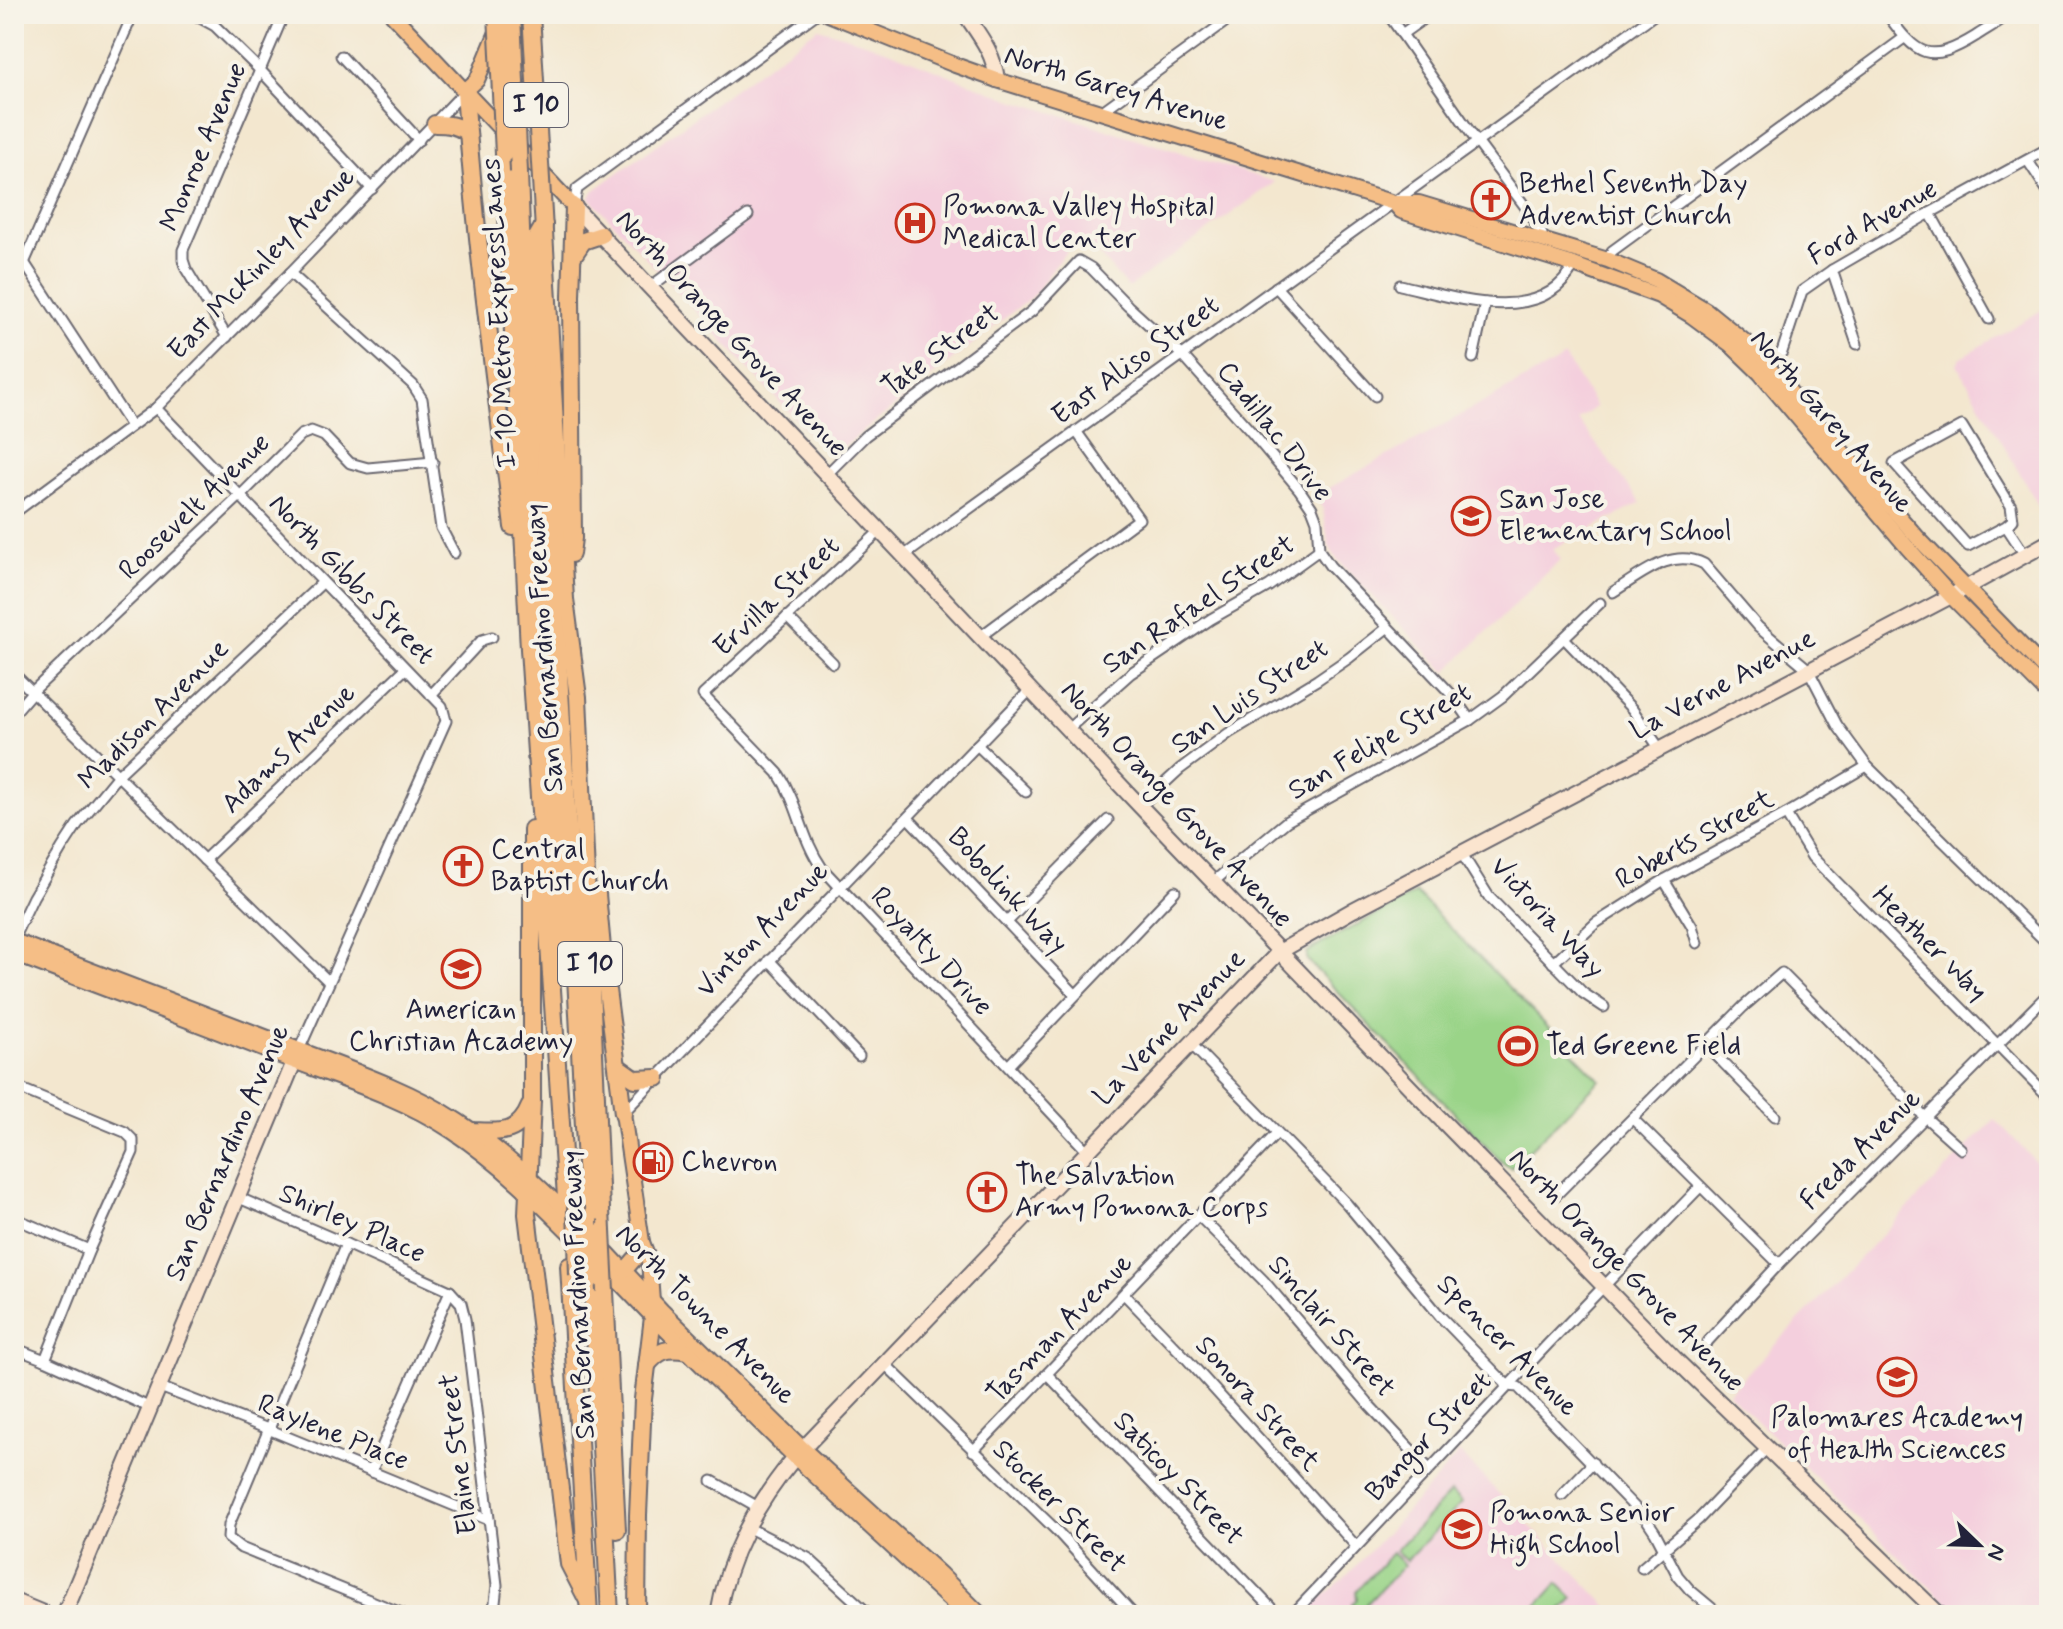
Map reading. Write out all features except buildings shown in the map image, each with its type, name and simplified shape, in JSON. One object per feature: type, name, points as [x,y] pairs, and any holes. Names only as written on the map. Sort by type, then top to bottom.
[{"type":"highway","name":"San Bernardino Freeway","points":[[497,14],[529,649],[571,1202],[598,1277],[621,1615]]},
{"type":"highway","name":"I-10 Metro ExpressLanes","points":[[512,14],[523,286],[571,1202]]},
{"type":"highway","name":"San Bernardino Freeway","points":[[531,14],[565,599],[578,697],[602,1231],[598,1277],[591,1610]]},
{"type":"highway","points":[[465,91],[483,296],[529,649]]},
{"type":"highway","points":[[435,124],[449,124],[468,133]]},
{"type":"highway","points":[[565,599],[573,538],[574,207]]},
{"type":"highway","name":"I-10 Metro ExpressLanes","points":[[544,224],[533,244],[589,1220],[598,1277],[610,1615]]},
{"type":"highway","points":[[573,256],[583,241],[601,235]]},
{"type":"highway","points":[[578,697],[603,959],[623,1113]]},
{"type":"highway","points":[[533,700],[532,1101],[527,1214],[569,1564],[591,1610]]},
{"type":"highway","points":[[618,1067],[635,1079],[657,1078]]},
{"type":"highway","points":[[472,1131],[497,1132],[518,1125],[532,1101]]},
{"type":"highway","points":[[637,1615],[643,1399],[652,1309]]},
{"type":"highway","points":[[647,1365],[665,1350],[687,1351]]},
{"type":"main road","name":"North Orange Grove Avenue","points":[[392,14],[1279,952],[1676,1360],[1940,1615]]},
{"type":"main road","name":"East McKinley Avenue","points":[[465,91],[477,80],[505,14]]},
{"type":"main road","name":"North Garey Avenue","points":[[828,14],[997,80],[1394,203],[1419,203],[1541,239],[1608,260],[1681,294],[1729,327],[1907,547],[2049,695]]},
{"type":"main road","points":[[965,14],[990,51],[997,80]]},
{"type":"main road","name":"North Garey Avenue","points":[[1394,203],[1401,211],[1574,265],[1659,296],[1692,316],[1764,370],[1965,588],[2049,674]]},
{"type":"main road","points":[[1574,265],[1579,256],[1622,272],[1638,273]]},
{"type":"main road","name":"La Verne Avenue","points":[[718,1615],[725,1586],[747,1527],[769,1489],[799,1453],[1279,952],[2049,542]]},
{"type":"main road","name":"North Towne Avenue","points":[[14,939],[296,1055],[416,1110],[528,1184]]},
{"type":"main road","name":"North Towne Avenue","points":[[14,954],[421,1100],[458,1121],[528,1184],[598,1277],[652,1309],[966,1615]]},
{"type":"main road","name":"San Bernardino Avenue","points":[[64,1615],[296,1055]]},
{"type":"main road","points":[[623,1113],[642,1242],[649,1260],[652,1309]]},
{"type":"main road","points":[[598,1277],[638,1255],[642,1242]]},
{"type":"main road","name":"North Towne Avenue","points":[[652,1309],[687,1351],[799,1453],[941,1575],[981,1615]]},
{"type":"main road","points":[[14,1601],[48,1615]]},
{"type":"street","points":[[14,286],[133,14]]},
{"type":"street","points":[[193,14],[215,26],[372,189]]},
{"type":"street","name":"Monroe Avenue","points":[[227,337],[186,269],[183,250],[284,14]]},
{"type":"street","points":[[574,207],[577,189],[816,14]]},
{"type":"street","points":[[1101,112],[1236,14]]},
{"type":"street","points":[[1388,14],[1527,209],[1542,234],[1541,239]]},
{"type":"street","points":[[1402,34],[1430,14]]},
{"type":"street","name":"East Aliso Street","points":[[905,555],[1655,14]]},
{"type":"street","points":[[1887,14],[1914,47],[1925,52],[1941,53],[1957,47],[2008,14]]},
{"type":"street","points":[[1608,260],[1612,251],[1904,38]]},
{"type":"street","points":[[341,56],[419,140]]},
{"type":"street","name":"East McKinley Avenue","points":[[14,513],[156,408],[465,91]]},
{"type":"street","name":"Ford Avenue","points":[[1764,370],[1782,352],[1802,291],[1930,213],[2049,148]]},
{"type":"street","points":[[2028,161],[2049,193]]},
{"type":"street","points":[[1930,213],[1989,319]]},
{"type":"street","points":[[650,287],[748,215]]},
{"type":"street","points":[[14,247],[131,426]]},
{"type":"street","name":"Cadillac Drive","points":[[1079,261],[1091,268],[1183,356],[1299,489],[1317,521],[1319,550]]},
{"type":"street","name":"Tate Street","points":[[827,474],[875,428],[1032,311],[1079,261]]},
{"type":"street","points":[[1400,285],[1485,303],[1519,303],[1537,298],[1553,288],[1570,274],[1574,265]]},
{"type":"street","points":[[1832,270],[1857,344]]},
{"type":"street","points":[[290,273],[413,385],[422,399],[441,528],[454,553]]},
{"type":"street","points":[[1276,287],[1375,396]]},
{"type":"street","points":[[1473,358],[1485,303]]},
{"type":"street","name":"North Gibbs Street","points":[[156,408],[442,706],[445,714]]},
{"type":"street","points":[[1962,426],[2011,506],[2013,520],[2006,526],[1968,546],[1894,463],[1962,426]]},
{"type":"street","name":"Roosevelt Avenue","points":[[14,713],[32,692],[301,435],[311,431],[324,436],[350,463],[368,468],[433,462]]},
{"type":"street","points":[[981,636],[1139,519],[1076,431]]},
{"type":"street","points":[[2006,526],[2025,555]]},
{"type":"street","name":"Ervilla Street","points":[[703,695],[881,530]]},
{"type":"street","points":[[1319,550],[1330,566],[1453,696],[1470,720]]},
{"type":"street","name":"San Rafael Street","points":[[1068,729],[1131,673],[1211,619],[1269,586],[1319,550]]},
{"type":"street","points":[[1613,592],[1657,565],[1683,557],[1695,560],[1710,570],[1758,627],[1808,669],[1837,725],[1867,766],[2049,945]]},
{"type":"street","name":"Madison Avenue","points":[[14,939],[62,848],[118,775],[322,583]]},
{"type":"street","name":"San Felipe Street","points":[[1213,882],[1270,833],[1303,810],[1470,720],[1503,696],[1600,603]]},
{"type":"street","points":[[787,617],[833,663]]},
{"type":"street","name":"San Luis Street","points":[[1140,806],[1180,769],[1229,733],[1317,680],[1387,628]]},
{"type":"street","points":[[431,695],[482,640],[492,637]]},
{"type":"street","points":[[1564,638],[1632,709],[1660,749]]},
{"type":"street","name":"Adams Avenue","points":[[204,860],[405,669]]},
{"type":"street","points":[[14,674],[328,981]]},
{"type":"street","name":"Vinton Avenue","points":[[623,1113],[1031,689]]},
{"type":"street","name":"Royalty Drive","points":[[703,695],[778,773],[794,800],[813,855],[839,888],[1088,1152]]},
{"type":"street","name":"San Bernardino Avenue","points":[[296,1055],[446,721],[445,714]]},
{"type":"street","points":[[977,745],[1026,792]]},
{"type":"street","name":"Roberts Street","points":[[1553,963],[1596,923],[1664,880],[1867,766]]},
{"type":"street","name":"Heather Way","points":[[1786,814],[1812,857],[2049,1097]]},
{"type":"street","name":"Bobolink Way","points":[[908,818],[1075,994]]},
{"type":"street","points":[[1007,922],[1108,820]]},
{"type":"street","name":"Victoria Way","points":[[1462,854],[1489,897],[1583,993],[1604,1007]]},
{"type":"street","points":[[1664,880],[1692,926],[1697,943]]},
{"type":"street","points":[[1008,1066],[1175,891]]},
{"type":"street","points":[[769,960],[859,1056]]},
{"type":"street","points":[[1556,1195],[1743,1007],[1782,973],[1925,1117],[1961,1149]]},
{"type":"street","name":"Freda Avenue","points":[[1707,1342],[1779,1264],[2049,993]]},
{"type":"street","name":"Spencer Avenue","points":[[1190,1043],[1347,1204],[1440,1316],[1508,1386],[1518,1387],[1647,1520],[1684,1583],[1720,1615]]},
{"type":"street","points":[[1706,1045],[1775,1116]]},
{"type":"street","points":[[14,1086],[125,1132],[133,1140],[133,1152],[45,1360]]},
{"type":"street","points":[[1633,1119],[1779,1264]]},
{"type":"street","name":"Tasman Avenue","points":[[973,1451],[1277,1133]]},
{"type":"street","name":"Bangor Street","points":[[1292,1615],[1700,1187]]},
{"type":"street","name":"Shirley Place","points":[[237,1197],[450,1291]]},
{"type":"street","name":"Sinclair Street","points":[[1198,1215],[1263,1280],[1370,1406],[1429,1469]]},
{"type":"street","points":[[14,1218],[89,1250]]},
{"type":"street","points":[[346,1244],[229,1525],[228,1538],[241,1548],[406,1615]]},
{"type":"street","points":[[371,1472],[450,1291]]},
{"type":"street","name":"Elaine Street","points":[[450,1291],[461,1303],[465,1319],[497,1585],[490,1615]]},
{"type":"street","name":"Sonora Street","points":[[1124,1294],[1356,1546]]},
{"type":"street","points":[[14,1348],[151,1408]]},
{"type":"street","name":"Stocker Street","points":[[884,1363],[1057,1531],[1134,1615]]},
{"type":"street","name":"Saticoy Street","points":[[1047,1374],[1278,1615]]},
{"type":"street","name":"Raylene Place","points":[[160,1387],[489,1520]]},
{"type":"street","points":[[1642,1568],[1699,1519],[1766,1449]]},
{"type":"street","points":[[1562,1495],[1593,1463]]},
{"type":"street","points":[[712,1481],[758,1507]]},
{"type":"street","points":[[747,1527],[808,1558],[870,1615]]},
{"type":"shaded area","name":"Pomona Valley Hospital Medical Center","points":[[818,28],[865,42],[1010,99],[1275,182],[1128,288],[1096,251],[1081,247],[1068,250],[1035,294],[831,457],[590,198],[593,191]]},
{"type":"shaded area","points":[[2049,306],[2049,524],[1957,364],[1960,358]]},
{"type":"shaded area","name":"San Jose Elementary School","points":[[1565,357],[1596,407],[1578,420],[1641,503],[1552,549],[1561,559],[1446,672],[1336,558],[1329,546],[1323,509],[1315,496]]},
{"type":"shaded area","name":"Palomares Academy of Health Sciences","points":[[1995,1119],[2049,1176],[2049,1615],[1959,1615],[1728,1393]]},
{"type":"shaded area","name":"Pomona Senior High School","points":[[1459,1452],[1616,1615],[1303,1615],[1342,1581]]},
{"type":"green space","points":[[1416,893],[1600,1080],[1511,1168],[1307,960],[1310,950]]},
{"type":"green space","points":[[1451,1492],[1462,1503],[1406,1561],[1395,1551]]},
{"type":"green space","points":[[1392,1553],[1404,1565],[1356,1615],[1352,1615],[1356,1591]]},
{"type":"green space","points":[[1558,1583],[1573,1598],[1557,1615],[1544,1615],[1536,1607]]},
{"type":"place","name":"Bethel Seventh Day Adventist Church","points":[[1491,200]]},
{"type":"place","name":"Pomona Valley Hospital Medical Center","points":[[915,223]]},
{"type":"place","name":"San Jose Elementary School","points":[[1471,516]]},
{"type":"place","name":"Central Baptist Church","points":[[463,866]]},
{"type":"place","name":"American Christian Academy","points":[[461,969]]},
{"type":"place","name":"Ted Greene Field","points":[[1518,1046]]},
{"type":"place","name":"Chevron","points":[[653,1162]]},
{"type":"place","name":"The Salvation Army Pomona Corps","points":[[987,1192]]},
{"type":"place","name":"Palomares Academy of Health Sciences","points":[[1897,1377]]},
{"type":"place","name":"Pomona Senior High School","points":[[1462,1529]]}]
